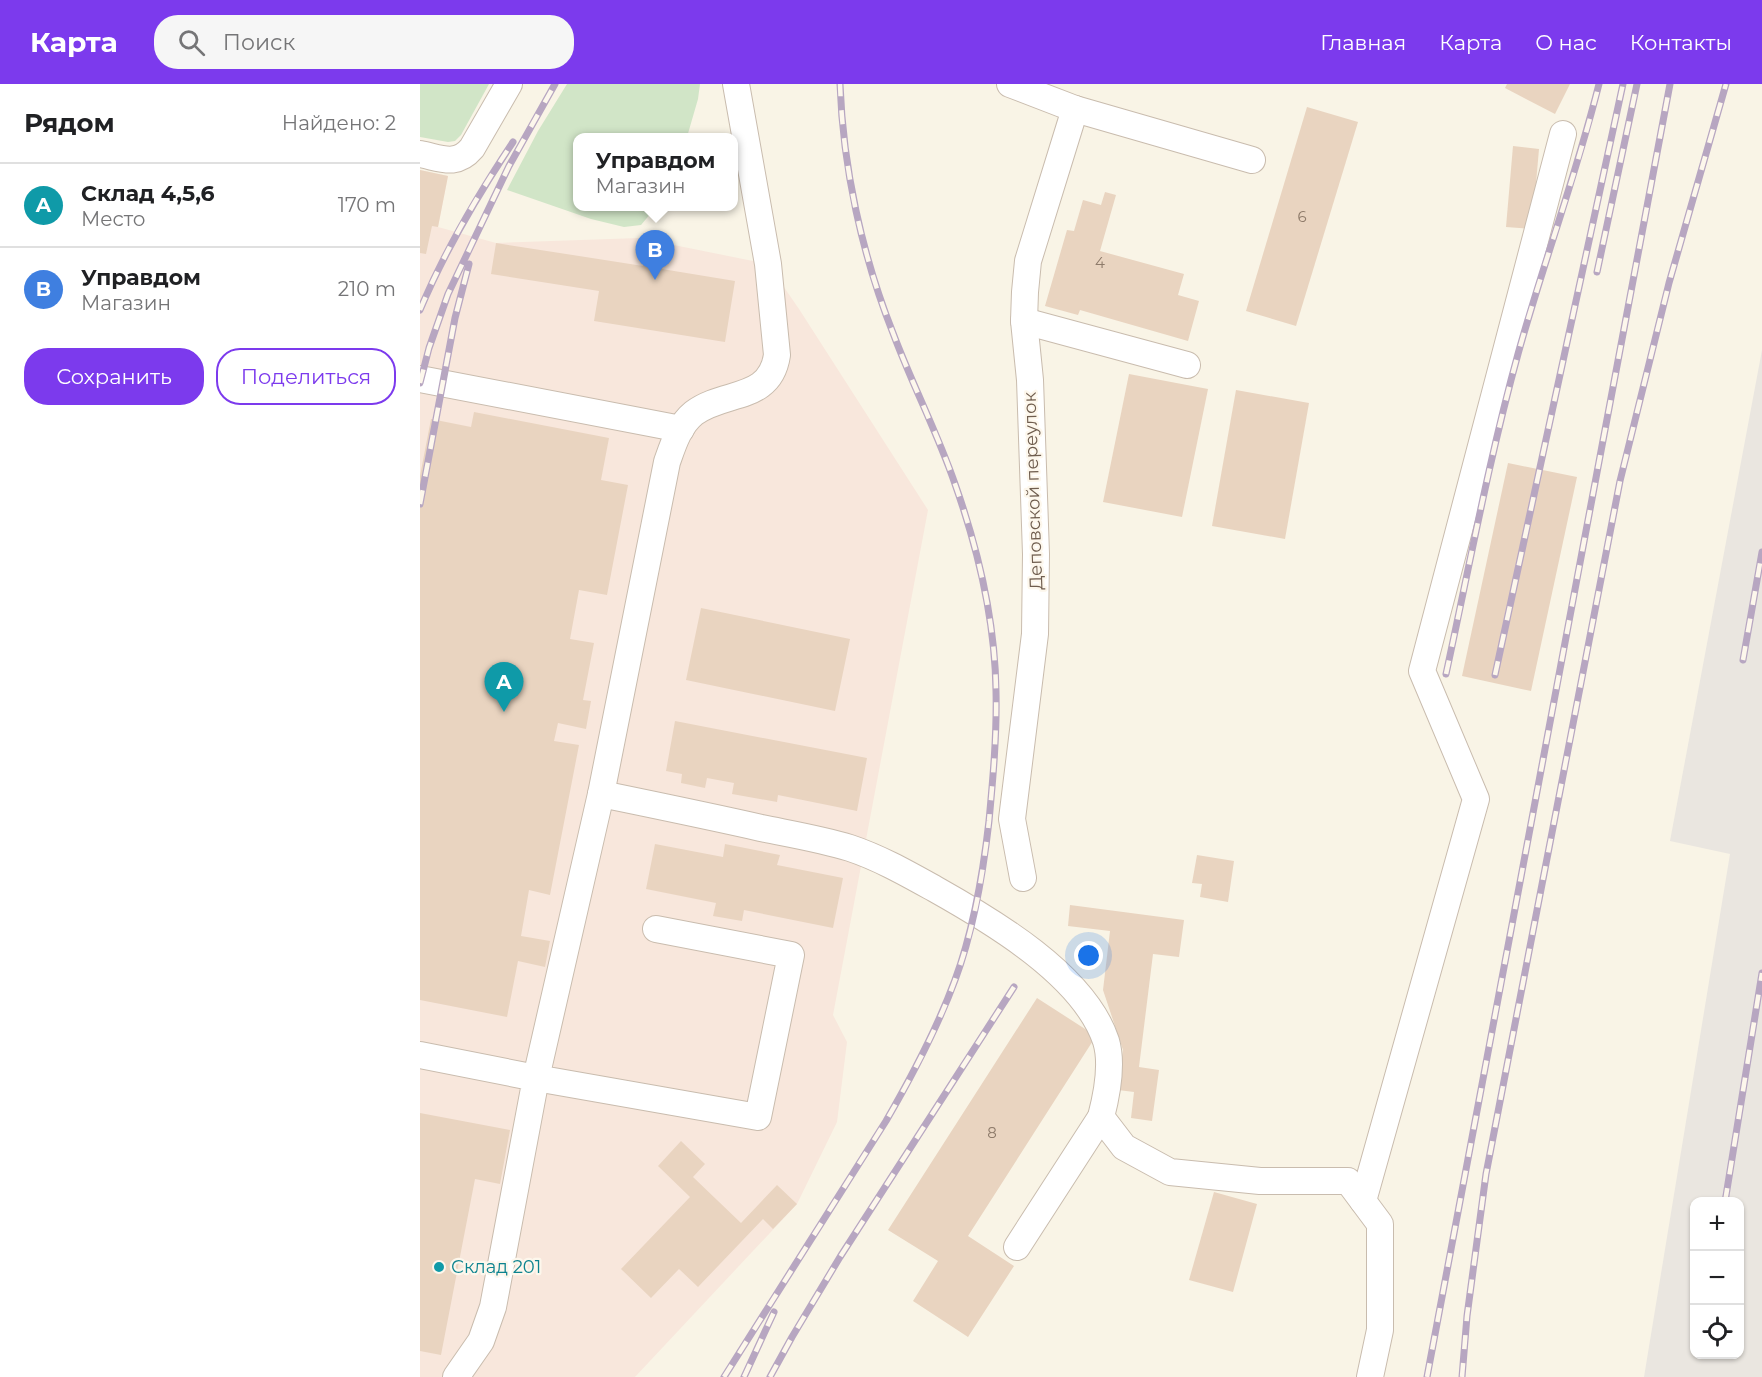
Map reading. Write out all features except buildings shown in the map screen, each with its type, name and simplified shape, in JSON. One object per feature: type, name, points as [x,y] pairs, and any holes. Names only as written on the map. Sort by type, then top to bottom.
[{"type":"street","points":[[420,154],[455,161],[465,157],[509,84]]},
{"type":"street","points":[[456,1377],[481,1341],[492,1307],[536,1078],[601,794],[667,462],[681,429],[693,414],[708,405],[756,390],[775,369],[777,355],[768,264],[736,84]]},
{"type":"street","points":[[1010,84],[1076,109],[1252,160]]},
{"type":"street","name":"Деповской переулок","points":[[1023,878],[1012,819],[1035,634],[1030,380],[1024,321],[1028,261],[1076,109]]},
{"type":"street","points":[[1363,1201],[1476,799],[1422,671],[1563,134]]},
{"type":"street","points":[[1024,321],[1187,365]]},
{"type":"street","points":[[420,379],[681,429]]},
{"type":"street","points":[[601,794],[834,843],[857,850],[905,872],[1004,930],[1052,968],[1070,986],[1099,1024],[1106,1043],[1107,1094],[1101,1117],[1017,1247]]},
{"type":"street","points":[[420,1055],[758,1117],[791,955],[656,930]]},
{"type":"street","points":[[1101,1117],[1124,1147],[1170,1172],[1260,1181],[1348,1181],[1380,1224],[1380,1330],[1370,1377]]},
{"type":"shaded area","points":[[420,170],[448,176],[438,227],[496,243],[639,238],[768,264],[928,510],[833,1015],[847,1042],[837,1122],[797,1204],[635,1377],[420,1377]]},
{"type":"shaded area","points":[[1762,350],[1762,1377],[1644,1377],[1730,854],[1670,841]]},
{"type":"green space","points":[[420,84],[489,84],[461,135],[455,141],[448,142],[420,137]]},
{"type":"green space","points":[[567,84],[700,84],[688,133],[573,133],[573,211],[653,211],[641,225],[624,227],[591,219],[507,190],[538,131]]},
{"type":"railway","points":[[420,383],[429,348],[448,294],[509,166],[555,84]]},
{"type":"railway","points":[[724,1377],[886,1121],[915,1070],[962,961],[973,921],[987,841],[995,740],[996,691],[992,638],[984,586],[955,484],[900,352],[863,242],[845,147],[840,84]]},
{"type":"railway","points":[[1446,674],[1508,394],[1599,84]]},
{"type":"railway","points":[[1495,675],[1623,84]]},
{"type":"railway","points":[[1597,272],[1637,84]]},
{"type":"railway","points":[[1427,1377],[1670,84]]},
{"type":"railway","points":[[1462,1377],[1467,1316],[1486,1174],[1620,481],[1669,283],[1726,84]]},
{"type":"railway","points":[[420,310],[462,224],[513,142]]},
{"type":"railway","points":[[420,504],[455,318],[469,264]]},
{"type":"railway","points":[[1743,660],[1762,552]]},
{"type":"railway","points":[[1726,1197],[1762,973]]},
{"type":"railway","points":[[770,1377],[840,1257],[1014,987]]},
{"type":"railway","points":[[744,1377],[774,1312]]},
{"type":"place","name":"Управдом","points":[[655,280]]},
{"type":"place","name":"Склад 4,5,6","points":[[504,712]]},
{"type":"place","name":"Склад 201","points":[[439,1267]]}]
